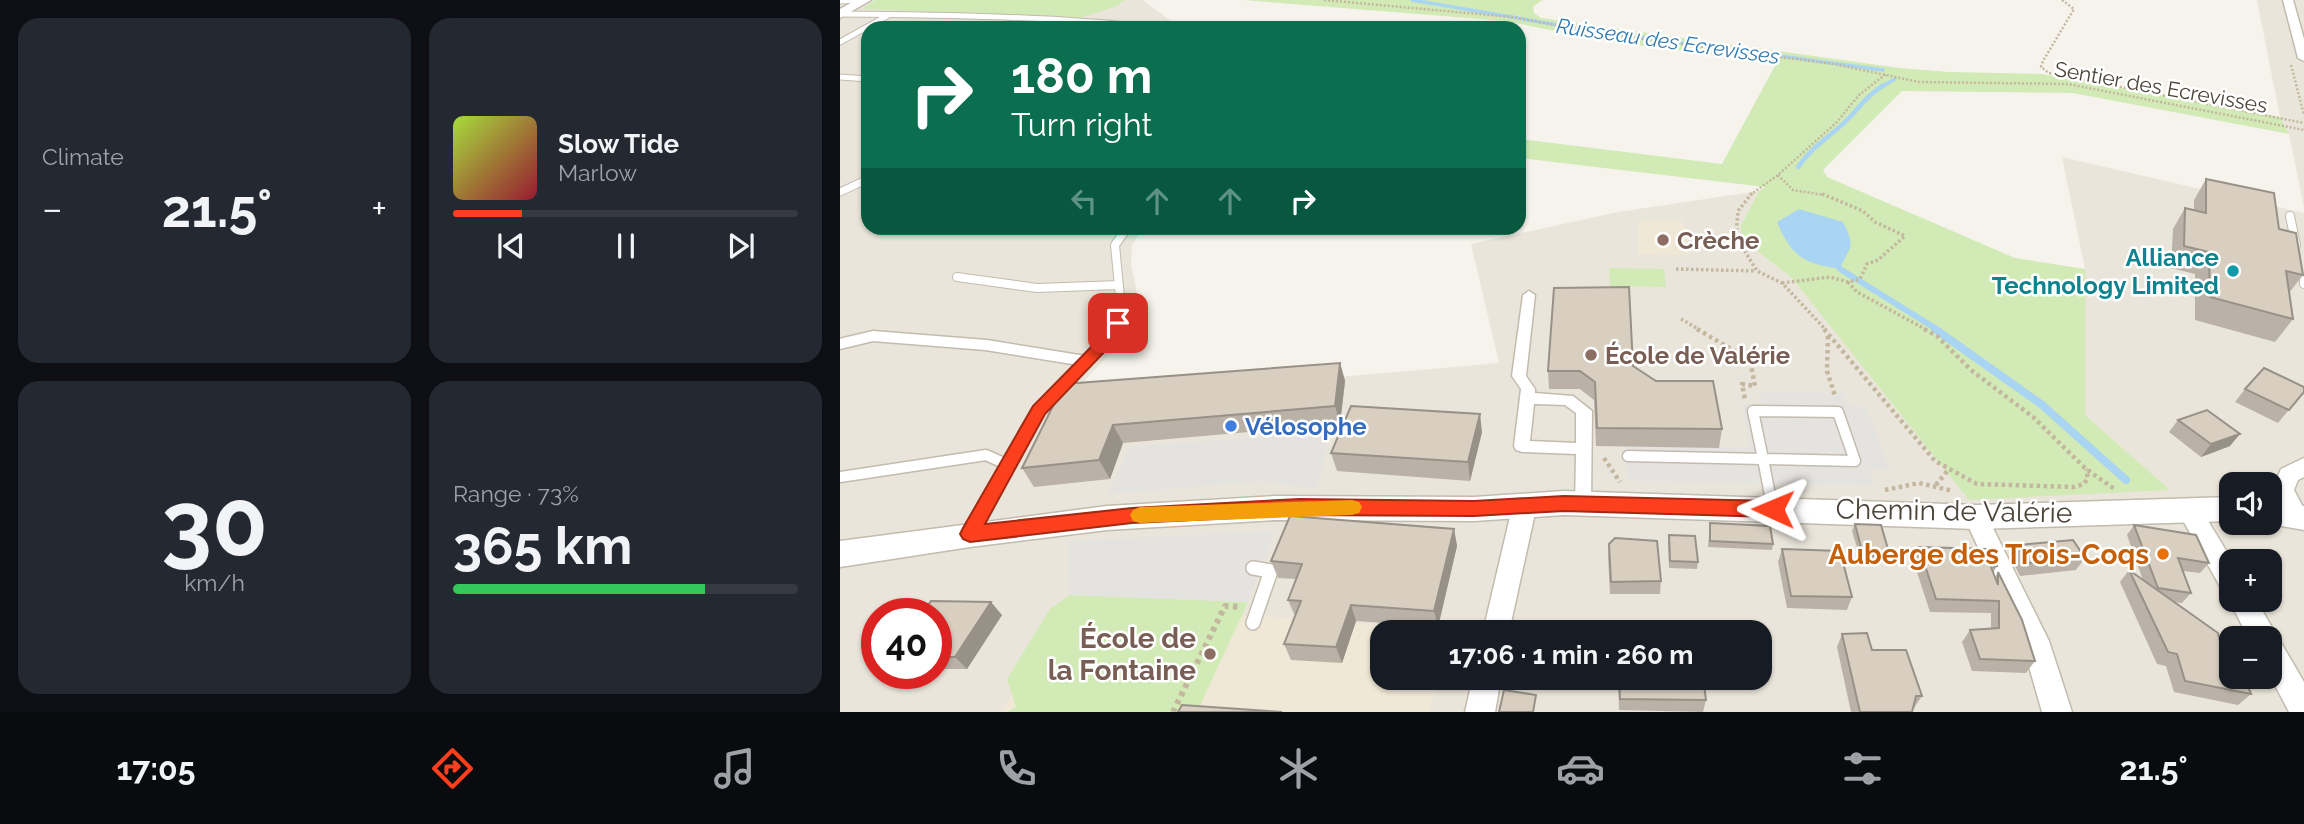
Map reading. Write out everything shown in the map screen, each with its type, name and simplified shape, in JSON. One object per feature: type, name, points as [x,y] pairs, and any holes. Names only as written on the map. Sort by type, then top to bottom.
[{"type":"street","points":[[840,14],[865,0]]},
{"type":"street","points":[[2289,6],[2304,13]]},
{"type":"street","points":[[2289,6],[2304,58]]},
{"type":"street","points":[[1529,295],[1519,376],[1528,389],[1522,446],[1584,449]]},
{"type":"street","points":[[1527,398],[1568,400],[1584,411],[1583,504]]},
{"type":"street","points":[[2290,516],[2283,490],[2289,475],[2304,466]]},
{"type":"street","name":"Chemin de Valérie","points":[[840,554],[970,534],[1132,516],[1300,507],[1474,509],[1583,504],[1773,509],[1979,506],[2219,509]]},
{"type":"street","points":[[1499,620],[1525,505]]},
{"type":"street","points":[[1979,506],[2035,641],[2057,712]]},
{"type":"street","points":[[2188,508],[2219,561]]},
{"type":"street","points":[[2282,671],[2304,710]]},
{"type":"street","points":[[1480,712],[1484,690]]},
{"type":"lane","points":[[840,1],[856,0]]},
{"type":"lane","points":[[840,14],[1092,21]]},
{"type":"lane","points":[[878,21],[891,14]]},
{"type":"lane","points":[[840,42],[861,30]]},
{"type":"lane","points":[[840,77],[861,78]]},
{"type":"lane","points":[[840,192],[861,182]]},
{"type":"lane","points":[[2290,216],[2298,254]]},
{"type":"lane","points":[[970,534],[1039,410],[1108,340],[1118,323],[1123,304],[1115,245],[1122,235]]},
{"type":"lane","points":[[2301,267],[2304,281]]},
{"type":"lane","points":[[957,277],[988,284],[1093,288],[1119,285]]},
{"type":"lane","points":[[840,344],[873,336],[986,345],[1085,361]]},
{"type":"lane","points":[[1628,456],[1764,459],[1855,461],[1838,412],[1754,411],[1764,459],[1773,509]]},
{"type":"lane","points":[[840,477],[986,455],[1009,465]]},
{"type":"lane","points":[[1252,568],[1271,571],[1253,623]]},
{"type":"path","name":"Sentier des Ecrevisses","points":[[1324,0],[1504,16],[1591,32],[1776,56],[1951,84],[2065,83],[2304,130]]},
{"type":"path","points":[[2062,0],[2074,9],[2041,67],[2064,78],[2304,123]]},
{"type":"path","points":[[1757,271],[1737,237],[1736,217],[1741,204],[1754,190],[1778,175],[1837,122],[1859,95],[1886,75]]},
{"type":"path","points":[[2064,78],[2065,83]]},
{"type":"path","points":[[2296,122],[2297,127]]},
{"type":"path","points":[[1778,175],[1793,190],[1819,193],[1863,211],[1875,222],[1900,231],[1905,236],[1878,260],[1867,264],[1860,279],[1848,282],[1830,277],[1782,283]]},
{"type":"path","points":[[1676,269],[1757,271],[1782,283],[1816,317],[1828,335],[1935,461],[1948,470],[1977,484],[2074,487],[2084,484],[2088,478],[2086,469]]},
{"type":"path","points":[[1848,282],[1857,292],[1937,336],[1971,370],[2033,417],[2086,469],[2111,484]]},
{"type":"path","points":[[1681,319],[1750,360],[1755,386],[1742,384],[1745,401]]},
{"type":"path","points":[[1828,335],[1827,371],[1838,412]]},
{"type":"path","points":[[1936,485],[1948,470]]},
{"type":"path","points":[[1977,484],[1979,506]]},
{"type":"path","points":[[1174,712],[1225,606],[1257,607]]},
{"type":"shaded area","points":[[840,0],[1117,6],[1125,0],[1143,0],[1171,21],[861,21],[861,235],[1139,235],[1132,245],[1131,264],[1139,304],[1134,323],[1125,338],[1065,401],[1499,363],[1471,244],[1512,235],[1526,235],[1526,232],[1618,212],[1759,191],[1740,227],[1744,241],[1792,278],[1820,312],[2169,490],[2085,415],[2085,269],[2062,157],[2304,213],[2304,712],[840,712]]},
{"type":"shaded area","points":[[2257,0],[2304,0],[2304,208],[2289,134],[2280,117]]},
{"type":"shaded area","name":"Crèche","points":[[1639,220],[1683,221],[1690,255],[1638,254]]},
{"type":"shaded area","points":[[1760,392],[1843,393],[1849,406],[1866,407],[1890,470],[1869,469],[1874,485],[1628,481],[1624,446],[1750,448],[1742,404],[1763,404]]},
{"type":"shaded area","points":[[1331,432],[1316,489],[1263,481],[1108,494],[1130,447]]},
{"type":"shaded area","points":[[1275,531],[1248,602],[1070,595],[1068,541]]},
{"type":"shaded area","name":"École de la Fontaine","points":[[1073,603],[1370,624],[1370,690],[1435,690],[1429,712],[1000,712]]},
{"type":"green space","points":[[875,0],[1125,0],[1117,6],[1080,18],[862,9]]},
{"type":"green space","points":[[1243,0],[1542,0],[1533,7],[1534,13],[1541,18],[1899,68],[2042,74],[2280,117],[2289,134],[2073,93],[1902,91],[1823,170],[1827,177],[2015,258],[2085,269],[2085,415],[2170,490],[1969,500],[1792,278],[1744,241],[1740,227],[1759,191],[1765,187],[1526,159],[1526,140],[1722,164],[1777,62],[1605,41],[1526,25],[1526,21]]},
{"type":"green space","points":[[1609,268],[1664,269],[1666,287],[1610,286]]},
{"type":"green space","points":[[1070,595],[1248,602],[1197,712],[1007,712],[1016,707],[1007,679],[1050,609]]},
{"type":"water","points":[[1799,209],[1843,222],[1851,243],[1840,269],[1808,261],[1788,243],[1777,222]]},
{"type":"building","name":"Alliance Technology Limited","points":[[2206,179],[2274,193],[2279,229],[2296,233],[2303,275],[2286,271],[2293,319],[2210,297],[2209,252],[2184,246],[2185,208],[2206,213]]},
{"type":"building","name":"École de Valérie","points":[[1629,287],[1633,366],[1656,381],[1713,381],[1722,429],[1597,428],[1595,382],[1580,371],[1548,371],[1554,288]]},
{"type":"building","points":[[1340,363],[1335,406],[1113,425],[1099,460],[1022,468],[1064,384]]},
{"type":"building","points":[[2264,368],[2304,387],[2304,392],[2289,410],[2245,389]]},
{"type":"building","points":[[1351,406],[1480,414],[1468,462],[1331,453]]},
{"type":"building","points":[[2207,410],[2240,434],[2211,444],[2178,420]]},
{"type":"building","points":[[1290,516],[1454,529],[1434,611],[1351,605],[1336,647],[1284,644],[1301,601],[1288,600],[1302,564],[1271,561]]},
{"type":"building","points":[[1710,523],[1770,526],[1773,544],[1710,541]]},
{"type":"building","points":[[1855,524],[1881,525],[1890,556],[1863,555]]},
{"type":"building","points":[[2134,525],[2196,535],[2209,563],[2178,558],[2191,593],[2158,588]]},
{"type":"building","points":[[1669,535],[1695,536],[1698,562],[1670,561]]},
{"type":"building","points":[[1615,538],[1657,541],[1661,581],[1611,582],[1609,544]]},
{"type":"building","points":[[2073,540],[2085,558],[2028,563],[2018,545]]},
{"type":"building","points":[[1919,547],[1989,549],[1997,566],[1991,567],[1998,585],[1998,572],[2022,620],[2035,661],[1980,659],[1970,630],[1999,628],[1999,601],[1936,599]]},
{"type":"building","points":[[1782,549],[1840,551],[1852,597],[1791,596]]},
{"type":"building","points":[[2129,570],[2218,633],[2219,688],[2185,681],[2177,654],[2168,652]]},
{"type":"building","points":[[952,601],[991,602],[955,657],[952,657]]},
{"type":"building","points":[[1867,633],[1872,650],[1906,650],[1922,696],[1916,696],[1912,712],[1860,712],[1842,634]]},
{"type":"building","points":[[2226,689],[2249,689],[2251,694]]},
{"type":"building","points":[[1504,690],[1536,695],[1533,712],[1499,712]]},
{"type":"building","points":[[1620,690],[1705,690],[1706,700],[1620,699]]},
{"type":"building","points":[[1182,705],[1282,712],[1178,712]]},
{"type":"waterway","name":"Ruisseau des Ecrevisses","points":[[1412,0],[1587,30],[1883,70]]},
{"type":"waterway","name":"Ruisseau des Ecrevisses","points":[[1881,87],[1895,79]]},
{"type":"waterway","name":"Ruisseau des Ecrevisses","points":[[1798,167],[1815,147],[1881,87]]},
{"type":"waterway","name":"Ruisseau des Ecrevisses","points":[[1840,269],[1938,330]]},
{"type":"waterway","name":"Ruisseau des Ecrevisses","points":[[1935,329],[2041,404],[2126,480]]},
{"type":"slow traffic","points":[[1140,515],[1352,507]]},
{"type":"place","name":"Crèche","points":[[1663,240]]},
{"type":"place","name":"Alliance Technology Limited","points":[[2233,271]]},
{"type":"place","name":"École de Valérie","points":[[1591,355]]},
{"type":"place","name":"Vélosophe","points":[[1231,426]]},
{"type":"place","name":"Auberge des Trois-Coqs","points":[[2163,554]]},
{"type":"place","name":"École de la Fontaine","points":[[1210,654]]},
{"type":"route","points":[[1118,323],[1108,340],[1039,410],[970,534],[1132,516],[1300,507],[1474,509],[1564,503],[1773,509]]}]
